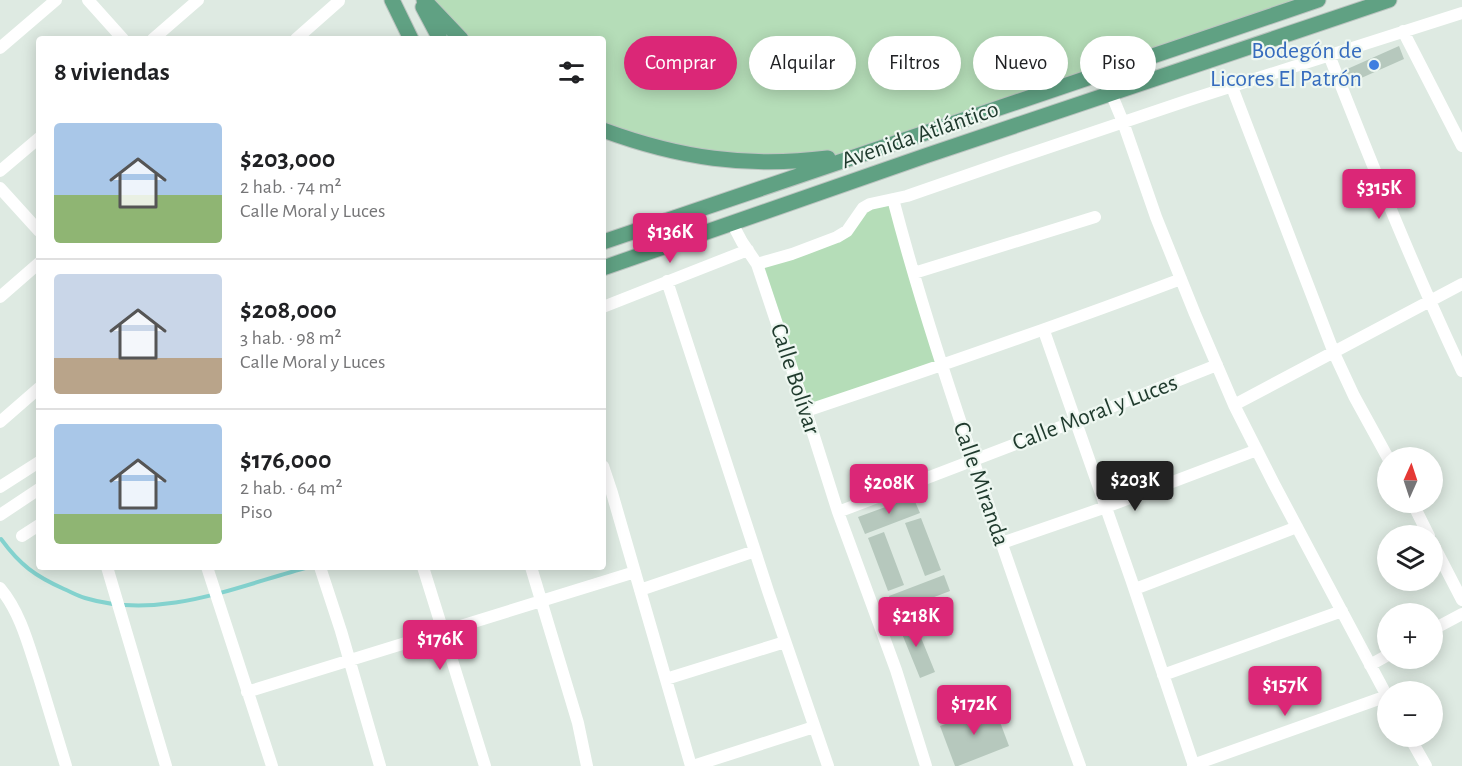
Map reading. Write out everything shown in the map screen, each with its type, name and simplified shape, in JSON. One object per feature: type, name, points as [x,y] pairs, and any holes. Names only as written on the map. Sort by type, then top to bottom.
[{"type":"main road","points":[[392,0],[410,36]]},
{"type":"main road","points":[[419,0],[438,36]]},
{"type":"main road","points":[[424,0],[458,36]]},
{"type":"main road","name":"Avenida Atlántico","points":[[606,241],[1318,0]]},
{"type":"main road","name":"Avenida Atlántico","points":[[606,267],[1389,0]]},
{"type":"main road","points":[[606,131],[667,151],[738,161],[771,163],[803,161],[870,151]]},
{"type":"street","points":[[0,48],[56,0]]},
{"type":"street","points":[[88,0],[120,36]]},
{"type":"street","points":[[156,36],[198,0]]},
{"type":"street","points":[[299,36],[339,1]]},
{"type":"street","points":[[732,223],[758,264],[837,237],[847,231],[863,208],[870,204],[907,196],[1123,122],[1462,13]]},
{"type":"street","points":[[1403,31],[1462,146]]},
{"type":"street","points":[[1329,55],[1429,302],[1462,370]]},
{"type":"street","points":[[1232,87],[1334,353],[1382,447]]},
{"type":"street","points":[[1112,93],[1156,217],[1234,405],[1378,681]]},
{"type":"street","points":[[0,171],[36,141]]},
{"type":"street","points":[[0,188],[36,228]]},
{"type":"street","name":"Calle Miranda","points":[[893,199],[942,366],[1080,766]]},
{"type":"street","points":[[914,273],[1095,218]]},
{"type":"street","points":[[606,306],[747,250]]},
{"type":"street","name":"Calle Bolívar","points":[[758,264],[838,512],[896,670],[927,766]]},
{"type":"street","points":[[0,297],[36,266]]},
{"type":"street","points":[[806,411],[1044,331],[1181,279]]},
{"type":"street","points":[[667,281],[828,766]]},
{"type":"street","points":[[1234,405],[1462,284]]},
{"type":"street","points":[[1044,331],[1135,589],[1194,766],[1377,701]]},
{"type":"street","name":"Calle Moral y Luces","points":[[838,512],[1217,365]]},
{"type":"street","points":[[0,422],[36,390]]},
{"type":"street","points":[[1002,543],[1106,507],[1257,450]]},
{"type":"street","points":[[0,488],[36,464]]},
{"type":"street","points":[[606,475],[692,766],[814,727]]},
{"type":"street","points":[[0,515],[36,491]]},
{"type":"street","points":[[21,536],[36,527]]},
{"type":"street","points":[[1135,589],[1297,527]]},
{"type":"street","points":[[640,590],[755,551]]},
{"type":"street","points":[[1443,563],[1462,600]]},
{"type":"street","points":[[108,570],[166,766]]},
{"type":"street","points":[[208,570],[272,766]]},
{"type":"street","points":[[321,570],[341,630],[380,766]]},
{"type":"street","points":[[424,570],[484,766]]},
{"type":"street","points":[[532,570],[578,723],[587,766]]},
{"type":"street","points":[[247,692],[635,572]]},
{"type":"street","points":[[0,588],[13,607],[20,623],[66,766]]},
{"type":"street","points":[[1163,675],[1342,612]]},
{"type":"street","points":[[1443,624],[1462,614]]},
{"type":"street","points":[[666,679],[785,642]]},
{"type":"street","points":[[1370,665],[1377,661]]},
{"type":"street","points":[[1415,747],[1426,766]]},
{"type":"green space","points":[[424,0],[1318,0],[1156,52],[1156,36],[1080,36],[1080,77],[1068,81],[1068,36],[973,36],[973,90],[1039,90],[829,158],[771,163],[606,131],[606,36],[458,36]]},
{"type":"green space","points":[[893,199],[943,366],[806,411],[757,264],[837,237],[859,214]]},
{"type":"building","name":"Bodegón de Licores El Patrón","points":[[1399,46],[1404,59],[1350,83],[1345,70]]},
{"type":"building","points":[[913,497],[920,513],[865,534],[858,517]]},
{"type":"building","points":[[921,518],[941,570],[925,576],[905,523]]},
{"type":"building","points":[[884,532],[904,585],[888,591],[868,538]]},
{"type":"building","points":[[944,575],[950,591],[895,612],[889,596]]},
{"type":"building","points":[[913,618],[935,672],[920,678],[898,624]]},
{"type":"building","points":[[994,706],[1009,746],[955,766],[940,726]]},
{"type":"waterway","points":[[1,539],[22,563],[45,579],[82,597],[113,604],[142,606],[198,598],[299,570]]},
{"type":"place","name":"Bodegón de Licores El Patrón","points":[[1374,65]]}]
